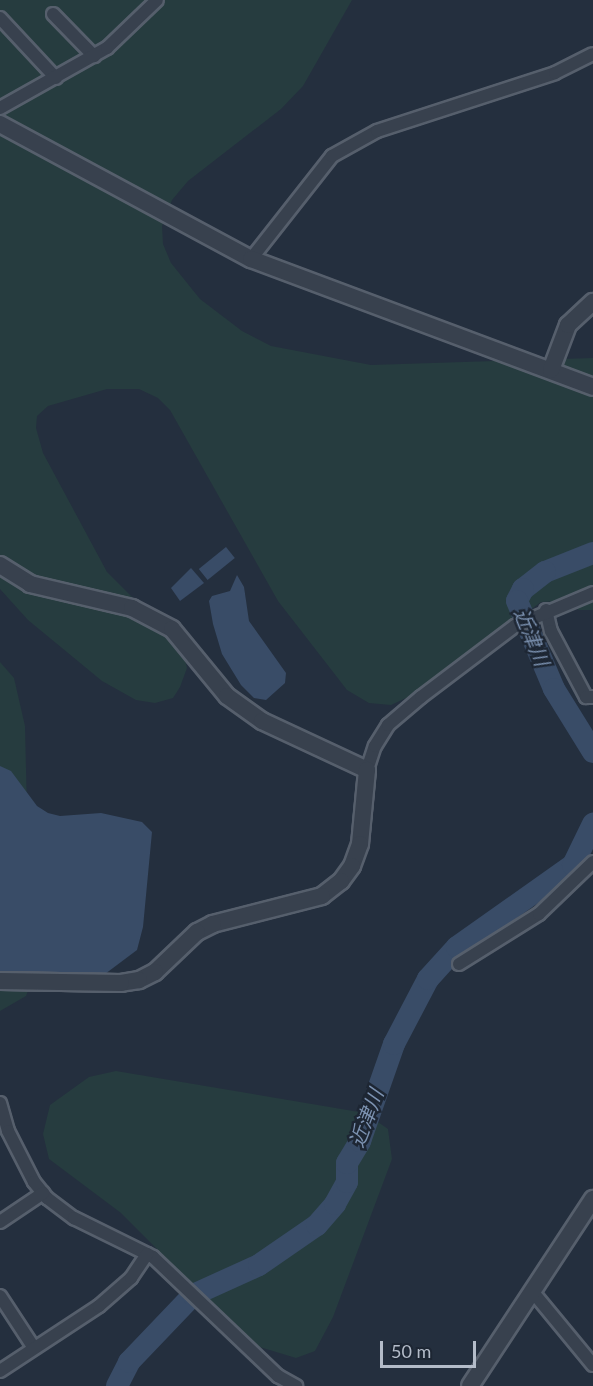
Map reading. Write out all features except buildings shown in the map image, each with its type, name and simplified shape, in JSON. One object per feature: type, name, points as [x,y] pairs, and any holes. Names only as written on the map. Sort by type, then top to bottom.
[{"type":"street","points":[[0,108],[94,56],[157,0]]},
{"type":"street","points":[[53,14],[94,56]]},
{"type":"street","points":[[0,18],[56,78]]},
{"type":"street","points":[[251,259],[332,156],[377,131],[555,73],[593,54]]},
{"type":"street","points":[[0,124],[251,259],[593,387]]},
{"type":"street","points":[[551,370],[568,325],[593,302]]},
{"type":"street","points":[[0,565],[30,584],[132,609],[172,628],[227,696],[262,721],[367,770]]},
{"type":"street","points":[[0,981],[121,983],[139,980],[154,972],[197,932],[213,924],[322,896],[341,881],[352,866],[360,844],[367,770],[375,746],[388,725],[515,626],[546,610],[593,592]]},
{"type":"street","points":[[546,610],[551,631],[586,697],[593,697]]},
{"type":"street","points":[[459,964],[539,914],[593,861]]},
{"type":"street","points":[[0,1103],[8,1131],[43,1193],[74,1218],[147,1254],[278,1376],[296,1386]]},
{"type":"street","points":[[0,1222],[43,1193]]},
{"type":"street","points":[[470,1386],[593,1199]]},
{"type":"street","points":[[0,1371],[99,1306],[131,1278],[147,1254]]},
{"type":"street","points":[[532,1292],[593,1365]]},
{"type":"street","points":[[0,1296],[34,1348]]},
{"type":"green space","points":[[0,0],[352,0],[303,86],[281,109],[188,181],[172,200],[162,226],[163,244],[171,263],[200,299],[242,331],[271,346],[371,365],[593,358],[593,610],[579,610],[562,601],[541,602],[419,692],[391,705],[369,703],[347,690],[278,601],[170,410],[158,398],[139,389],[107,389],[48,406],[37,416],[36,428],[43,453],[107,572],[182,647],[187,668],[180,687],[173,698],[155,703],[136,700],[102,681],[28,620],[0,589]]},
{"type":"green space","points":[[0,662],[14,678],[25,726],[31,983],[26,996],[0,1011]]},
{"type":"green space","points":[[116,1071],[365,1113],[388,1129],[392,1159],[333,1317],[315,1351],[296,1358],[253,1345],[121,1213],[49,1159],[43,1134],[50,1105],[89,1077]]},
{"type":"water","points":[[226,547],[235,558],[208,580],[199,569]]},
{"type":"water","points":[[191,568],[204,583],[180,601],[171,588]]},
{"type":"water","points":[[237,575],[244,587],[249,621],[286,673],[285,683],[266,700],[254,698],[241,685],[222,654],[213,624],[209,601],[212,596],[230,591]]},
{"type":"water","points":[[0,766],[11,771],[37,806],[48,813],[60,816],[101,813],[142,822],[152,832],[143,927],[137,950],[101,977],[0,975]]},
{"type":"waterway","name":"近津川","points":[[593,553],[545,572],[523,589],[517,601],[554,689],[593,752]]},
{"type":"waterway","name":"近津川","points":[[117,1386],[129,1362],[193,1295],[259,1265],[317,1225],[335,1204],[347,1182],[347,1163],[360,1141],[394,1044],[428,979],[457,947],[573,865],[593,824]]}]
